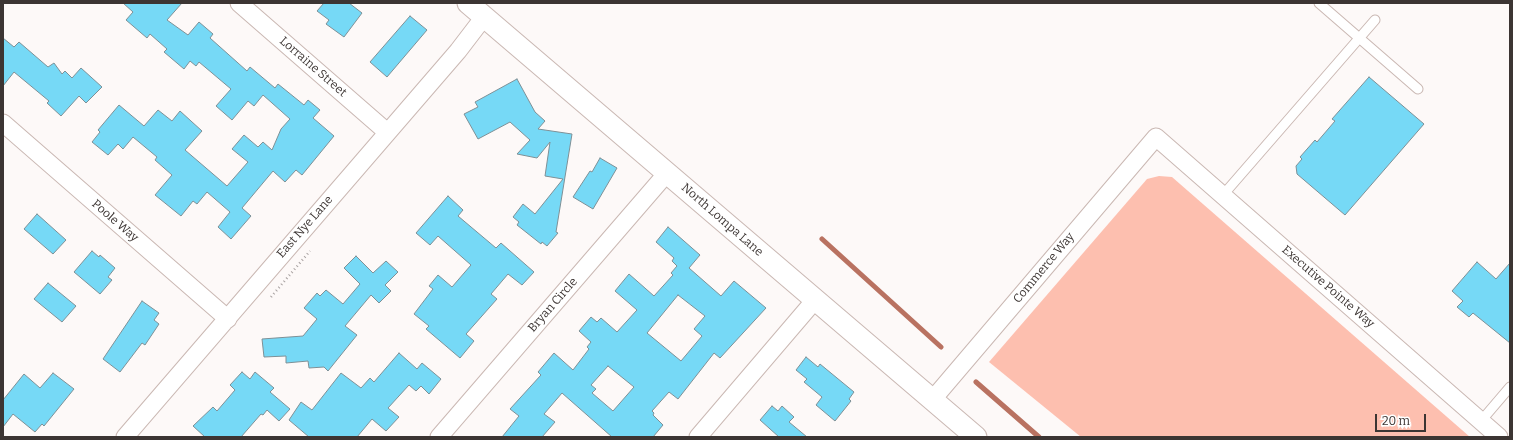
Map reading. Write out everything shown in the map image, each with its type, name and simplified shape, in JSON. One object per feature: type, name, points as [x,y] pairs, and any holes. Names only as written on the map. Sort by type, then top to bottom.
[{"type":"street","name":"Lorraine Street","points":[[239,3],[387,132]]},
{"type":"street","name":"North Lompa Lane","points":[[468,3],[976,437]]},
{"type":"street","name":"East Nye Lane","points":[[125,437],[458,51],[484,17]]},
{"type":"street","name":"Poole Way","points":[[3,123],[228,319]]},
{"type":"street","name":"Executive Pointe Way","points":[[1156,137],[1499,437]]},
{"type":"street","name":"Commerce Way","points":[[932,399],[1156,137]]},
{"type":"street","name":"Bryan Circle","points":[[439,437],[667,173]]},
{"type":"street","points":[[698,437],[815,300]]},
{"type":"lane","points":[[1319,3],[1418,89]]},
{"type":"lane","points":[[1223,195],[1375,20]]},
{"type":"lane","points":[[1481,421],[1510,387]]},
{"type":"shaded area","points":[[1159,176],[1172,177],[1470,437],[1081,437],[989,362],[1147,179]]},
{"type":"building","points":[[123,3],[182,3],[167,20],[188,35],[199,22],[213,34],[210,38],[247,71],[250,67],[275,88],[278,84],[304,105],[308,100],[320,110],[313,118],[334,136],[302,175],[296,170],[285,182],[273,171],[242,208],[251,216],[231,239],[218,227],[230,212],[207,192],[197,204],[193,201],[181,216],[155,195],[172,175],[155,160],[157,157],[133,137],[123,149],[118,144],[108,155],[92,142],[100,132],[98,130],[119,105],[144,126],[158,110],[172,121],[180,111],[202,131],[185,150],[227,186],[248,162],[232,149],[244,135],[258,147],[263,142],[272,150],[281,129],[290,119],[263,95],[254,106],[248,101],[232,120],[216,106],[231,89],[199,62],[196,66],[190,61],[184,69],[164,52],[167,49],[150,34],[147,38],[126,20],[133,12]]},
{"type":"building","points":[[324,3],[349,3],[362,13],[344,37],[326,24],[329,20],[317,11]]},
{"type":"building","points":[[410,16],[427,30],[387,77],[370,62]]},
{"type":"building","points":[[3,38],[14,47],[19,42],[48,67],[54,63],[62,74],[65,71],[72,78],[81,68],[102,87],[86,103],[79,96],[61,116],[47,103],[49,101],[14,72],[3,86]]},
{"type":"building","points":[[1369,77],[1424,124],[1345,215],[1297,174],[1296,166],[1302,159],[1300,157],[1315,140],[1317,142],[1335,121],[1332,119]]},
{"type":"building","points":[[517,79],[535,112],[545,121],[538,129],[572,134],[556,232],[558,233],[547,246],[542,242],[541,244],[517,225],[519,222],[513,217],[523,204],[535,214],[563,179],[545,176],[550,142],[537,158],[517,154],[530,140],[510,122],[478,139],[464,114],[478,107],[475,102]]},
{"type":"building","points":[[600,158],[617,168],[593,209],[573,197],[590,171],[592,172]]},
{"type":"building","points":[[448,196],[463,210],[458,216],[496,248],[501,243],[534,272],[522,285],[508,274],[491,294],[497,299],[466,334],[474,341],[460,358],[426,329],[429,326],[414,314],[433,289],[429,286],[438,275],[452,287],[471,265],[438,236],[430,245],[416,233]]},
{"type":"building","points":[[37,214],[66,240],[53,254],[24,229]]},
{"type":"building","points":[[668,227],[700,255],[689,268],[721,296],[734,281],[766,308],[720,358],[714,353],[678,399],[669,392],[652,411],[654,413],[653,415],[663,425],[653,437],[612,437],[562,393],[544,414],[555,422],[542,437],[502,437],[519,416],[510,409],[541,375],[538,372],[554,353],[573,370],[589,349],[587,347],[591,342],[579,331],[591,317],[597,322],[601,318],[617,332],[637,310],[615,291],[629,274],[654,296],[673,275],[671,273],[677,266],[672,261],[674,258],[656,242]],"holes":[[[678,295],[705,316],[694,329],[702,336],[681,361],[647,333]],[[608,366],[634,387],[613,411],[592,393],[596,389],[591,385]]]},
{"type":"building","points":[[92,251],[99,257],[100,255],[115,268],[108,277],[112,280],[100,294],[74,272]]},
{"type":"building","points":[[356,256],[373,273],[386,261],[398,272],[385,285],[391,291],[379,303],[371,295],[345,326],[357,335],[328,371],[324,367],[309,368],[308,361],[286,363],[286,356],[264,357],[262,339],[303,336],[317,319],[304,308],[317,293],[320,296],[326,290],[343,304],[360,284],[344,268]]},
{"type":"building","points":[[1477,262],[1496,279],[1510,263],[1510,343],[1473,313],[1469,317],[1457,307],[1463,301],[1452,291]]},
{"type":"building","points":[[48,283],[76,306],[62,322],[34,299]]},
{"type":"building","points":[[142,301],[159,313],[154,320],[159,324],[145,345],[142,343],[120,372],[103,359]]},
{"type":"building","points":[[399,353],[417,369],[422,363],[441,379],[429,394],[421,386],[416,391],[409,385],[388,408],[399,417],[386,431],[372,419],[357,437],[309,437],[289,420],[301,402],[312,410],[341,373],[361,388],[370,378],[374,382]]},
{"type":"building","points":[[806,357],[818,367],[820,364],[854,392],[849,399],[851,401],[835,421],[816,405],[822,397],[804,382],[807,379],[796,370]]},
{"type":"building","points":[[242,372],[250,379],[255,372],[274,388],[270,392],[290,409],[279,421],[267,410],[263,415],[261,414],[241,437],[205,437],[193,426],[213,407],[217,411],[235,390],[230,385]]},
{"type":"building","points":[[53,373],[74,389],[44,426],[42,424],[35,432],[13,414],[3,427],[3,400],[24,374],[40,388]]},
{"type":"building","points":[[772,406],[778,411],[782,406],[794,417],[789,422],[807,437],[779,437],[760,420]]},
{"type":"waterway","points":[[822,239],[941,347]]},
{"type":"waterway","points":[[976,382],[1039,437]]}]
